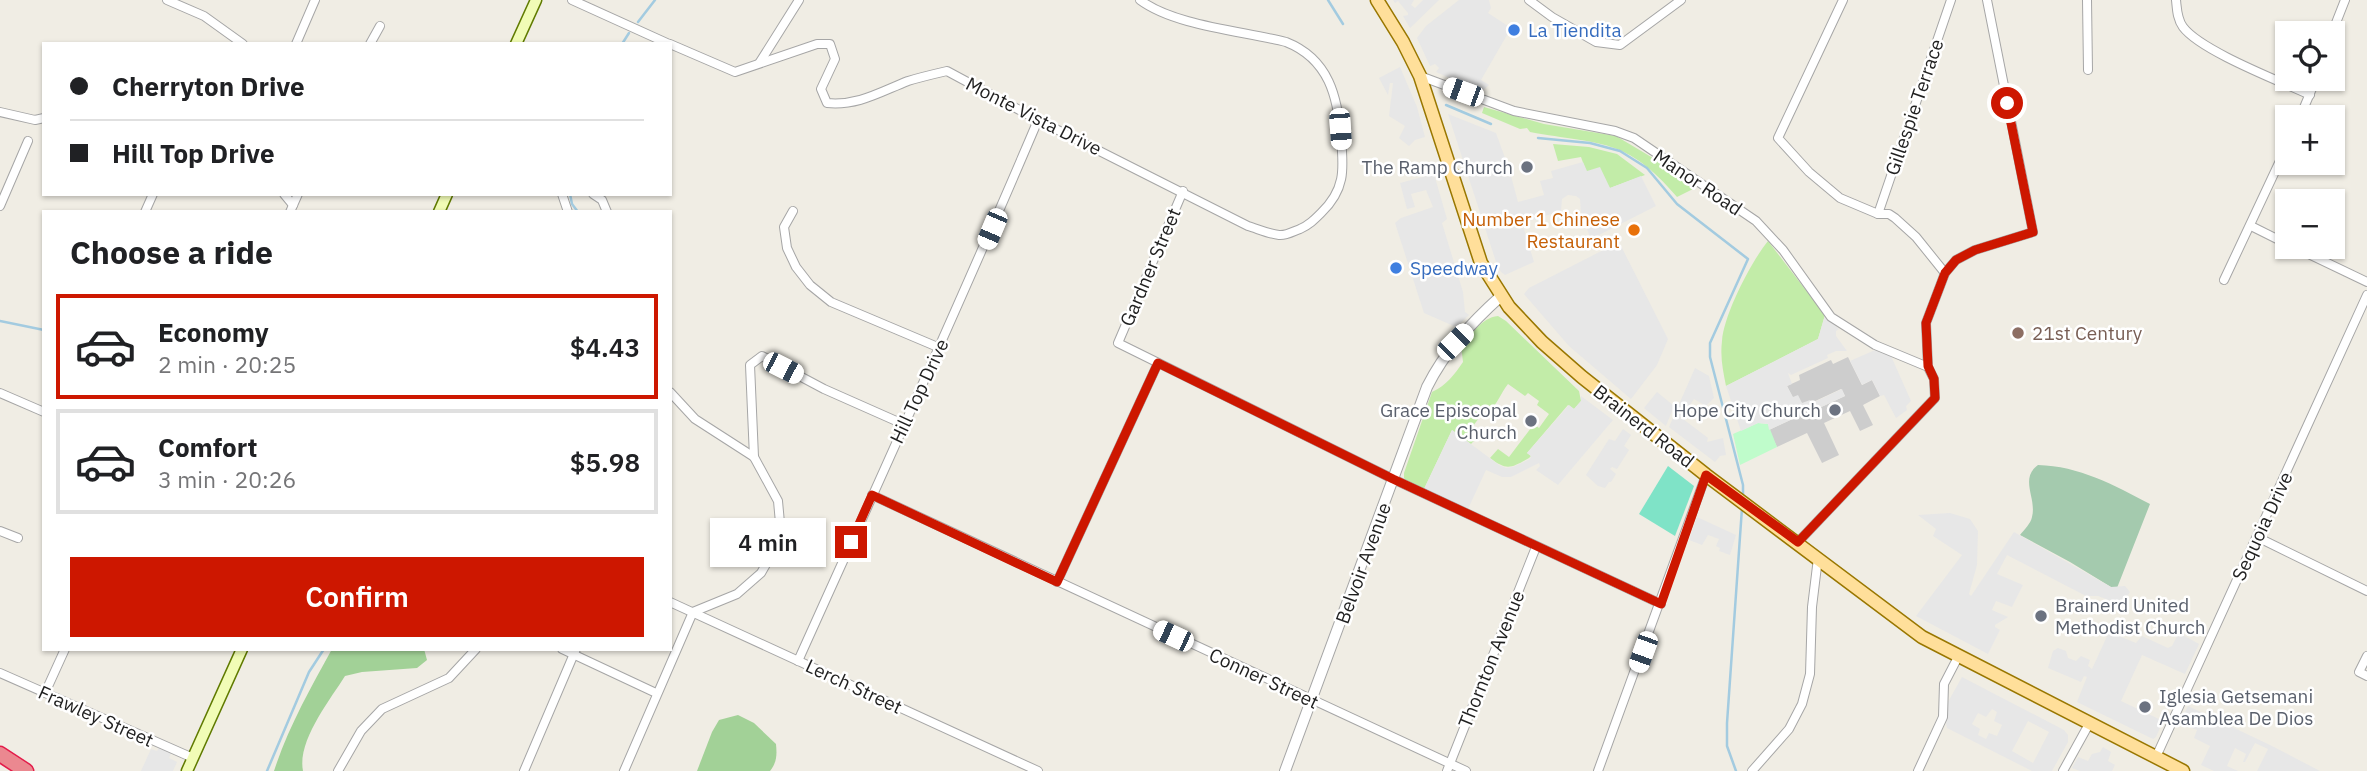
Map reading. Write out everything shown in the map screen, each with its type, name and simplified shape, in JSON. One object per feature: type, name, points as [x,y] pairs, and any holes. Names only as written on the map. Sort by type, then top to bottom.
[{"type":"highway","points":[[0,754],[26,771]]},
{"type":"main road","points":[[517,42],[536,0]]},
{"type":"main road","name":"Brainerd Road","points":[[1377,0],[1420,76],[1476,251],[1487,275],[1525,326],[1562,360],[1706,475],[1922,637],[2183,771]]},
{"type":"main road","points":[[187,771],[241,651]]},
{"type":"street","points":[[167,0],[204,16],[240,42]]},
{"type":"street","points":[[297,42],[315,0]]},
{"type":"street","name":"Monte Vista Drive","points":[[572,0],[666,42]]},
{"type":"street","points":[[760,62],[799,0]]},
{"type":"street","name":"Monte Vista Drive","points":[[672,45],[734,72],[817,44],[830,44],[835,59],[821,89],[827,103],[863,101],[909,81],[947,71],[1248,226],[1281,236],[1308,226],[1335,198],[1343,167],[1339,110],[1333,89],[1323,72],[1300,48],[1272,38],[1183,19],[1150,8],[1140,0]]},
{"type":"street","points":[[1529,0],[1552,17],[1596,42],[1620,45],[1681,0]]},
{"type":"street","points":[[1843,0],[1778,138],[1810,172],[1840,198],[1895,218],[1916,236],[1945,273]]},
{"type":"street","name":"Gillespie Terrace","points":[[1878,214],[1951,0]]},
{"type":"street","points":[[1798,542],[1935,398],[1934,379],[1928,366],[1926,323],[1945,273],[1956,260],[1975,250],[2033,232],[1987,0]]},
{"type":"street","points":[[2087,0],[2088,70]]},
{"type":"street","points":[[2176,0],[2178,17],[2194,38],[2310,95]]},
{"type":"street","points":[[2337,21],[2345,0]]},
{"type":"street","points":[[371,42],[380,26]]},
{"type":"street","name":"Manor Road","points":[[1420,76],[1514,111],[1605,129],[1634,138],[1756,221],[1783,250],[1832,317],[1875,345],[1928,366]]},
{"type":"street","points":[[2305,105],[2312,91]]},
{"type":"street","points":[[0,112],[35,120],[42,118]]},
{"type":"street","name":"Hill Top Drive","points":[[798,661],[903,424],[940,348],[1038,120]]},
{"type":"street","points":[[0,206],[28,141]]},
{"type":"street","points":[[2224,280],[2275,173]]},
{"type":"street","name":"Gardner Street","points":[[1158,363],[1118,343],[1182,191]]},
{"type":"street","points":[[596,196],[602,200],[606,210]]},
{"type":"street","points":[[793,211],[784,228],[787,248],[796,267],[810,285],[831,302],[940,348]]},
{"type":"street","points":[[2251,226],[2275,238]]},
{"type":"street","points":[[2319,259],[2367,282]]},
{"type":"street","name":"Sequoia Drive","points":[[2156,757],[2367,295]]},
{"type":"street","name":"Belvoir Avenue","points":[[1285,771],[1435,372],[1455,342],[1501,296]]},
{"type":"street","points":[[624,771],[693,612],[737,594],[761,573],[777,545],[780,523],[778,501],[754,457],[750,365],[762,356],[903,424]]},
{"type":"street","points":[[1057,582],[1158,363],[1393,479],[1661,604]]},
{"type":"street","points":[[0,393],[42,411]]},
{"type":"street","points":[[672,394],[695,419],[754,457]]},
{"type":"street","points":[[1598,771],[1706,475]]},
{"type":"street","name":"Conner Street","points":[[872,495],[1448,767],[1466,771]]},
{"type":"street","points":[[0,531],[18,538]]},
{"type":"street","points":[[2257,537],[2367,591]]},
{"type":"street","name":"Thornton Avenue","points":[[1448,767],[1536,547]]},
{"type":"street","points":[[1757,769],[1789,729],[1802,704],[1810,674],[1812,607],[1818,558]]},
{"type":"street","name":"Lerch Street","points":[[672,603],[1038,771]]},
{"type":"street","points":[[45,693],[64,651]]},
{"type":"street","points":[[338,771],[361,731],[382,709],[449,678],[474,651]]},
{"type":"street","points":[[524,771],[575,652],[656,693]]},
{"type":"street","points":[[2367,656],[2359,672],[2367,677]]},
{"type":"street","points":[[1918,771],[1943,717],[1944,684],[1958,657]]},
{"type":"street","name":"Frawley Street","points":[[0,673],[193,758]]},
{"type":"street","points":[[2063,771],[2088,724]]},
{"type":"shaded area","points":[[1393,0],[1414,0],[1411,5],[1415,8],[1423,0],[1439,0],[1410,28],[1403,16],[1408,13],[1398,1],[1395,3]]},
{"type":"shaded area","points":[[1459,0],[1489,0],[1491,8],[1488,13],[1511,28],[1481,80],[1489,85],[1481,92],[1436,72],[1439,68],[1435,64],[1430,66],[1417,38],[1426,26]]},
{"type":"shaded area","points":[[1400,67],[1417,107],[1425,137],[1415,140],[1409,146],[1399,138],[1405,126],[1389,116],[1393,83],[1390,83],[1388,95],[1379,78]]},
{"type":"shaded area","points":[[1448,114],[1496,133],[1508,166],[1502,168],[1504,177],[1511,176],[1518,202],[1544,195],[1540,181],[1553,178],[1551,171],[1583,162],[1587,171],[1600,167],[1610,188],[1641,176],[1656,206],[1591,239],[1581,214],[1580,199],[1568,195],[1562,199],[1561,211],[1522,223],[1534,262],[1505,275],[1497,265]]},
{"type":"shaded area","points":[[1434,174],[1447,219],[1442,223],[1463,292],[1465,312],[1469,315],[1456,327],[1424,313],[1395,223],[1401,218],[1433,207],[1426,190],[1411,194],[1415,207],[1407,209],[1400,183]]},
{"type":"shaded area","points":[[1619,242],[1668,339],[1657,365],[1631,399],[1569,346],[1524,294],[1529,288]]},
{"type":"shaded area","points":[[1825,315],[1839,329],[1836,336],[1847,351],[1836,351],[1827,355],[1828,358],[1791,375],[1788,373],[1792,384],[1787,386],[1793,397],[1798,395],[1802,403],[1810,400],[1812,403],[1842,389],[1845,396],[1817,409],[1815,405],[1769,430],[1768,424],[1758,423],[1741,431],[1726,386],[1818,339]]},
{"type":"shaded area","points":[[1875,350],[1891,356],[1911,401],[1906,406],[1907,410],[1896,418],[1884,395],[1880,396],[1872,380],[1862,385],[1850,361]]},
{"type":"shaded area","name":"Hope City Church","points":[[1848,357],[1862,385],[1872,380],[1880,396],[1863,405],[1873,425],[1860,431],[1850,411],[1824,423],[1839,455],[1822,463],[1807,433],[1777,447],[1769,430],[1815,405],[1817,409],[1845,396],[1841,389],[1811,403],[1802,403],[1793,398],[1787,386],[1800,380],[1799,375],[1831,360],[1833,364]]},
{"type":"shaded area","points":[[1695,368],[1709,376],[1714,398],[1706,406],[1694,399],[1680,419],[1708,438],[1707,442],[1723,438],[1726,455],[1720,456],[1715,462],[1669,427]]},
{"type":"shaded area","points":[[1657,392],[1674,406],[1666,426],[1644,408]]},
{"type":"shaded area","points":[[1581,396],[1613,420],[1558,485],[1536,470],[1540,466],[1539,463],[1511,477],[1502,477],[1486,470],[1468,509],[1424,489],[1452,430],[1499,465],[1513,467],[1530,459],[1531,456],[1527,453],[1569,405],[1574,409],[1581,401]]},
{"type":"shaded area","points":[[1623,429],[1631,435],[1624,446],[1629,450],[1617,469],[1610,469],[1616,474],[1611,482],[1605,488],[1598,486],[1586,475],[1609,439],[1615,441]]},
{"type":"shaded area","points":[[1950,513],[1970,519],[1978,531],[1977,565],[1969,594],[1971,596],[2014,532],[2111,587],[2125,586],[2130,592],[2126,598],[2116,603],[2098,596],[2086,596],[2007,555],[1997,574],[2023,585],[2012,607],[1996,601],[1992,610],[2008,617],[1995,625],[2000,630],[1988,654],[1916,616],[1962,555],[1933,536],[1936,529],[1918,515]]},
{"type":"shaded area","points":[[1697,517],[1736,535],[1730,555],[1719,551],[1720,548],[1716,546],[1719,539],[1708,535],[1702,545],[1689,540]]},
{"type":"shaded area","points":[[2109,632],[2136,643],[2142,636],[2168,648],[2178,634],[2199,644],[2185,674],[2142,655],[2121,701],[2163,721],[2153,739],[2077,702],[2087,677],[2084,676],[2081,682],[2048,668],[2053,651],[2058,648],[2066,651],[2068,658],[2076,661],[2081,656],[2090,660],[2088,666],[2092,669]]},
{"type":"shaded area","points":[[1962,677],[2064,730],[2068,735],[2068,742],[2052,771],[2032,771],[1947,728],[1948,702]],"holes":[[[1992,709],[1997,712],[1994,721],[2002,725],[1997,736],[1989,733],[1986,739],[1978,735],[1980,729],[1972,724],[1978,713],[1986,717]],[[2028,721],[2049,732],[2033,763],[2012,751]]]},
{"type":"shaded area","points":[[2188,706],[2320,771],[2257,771],[2268,749],[2255,743],[2245,762],[2246,754],[2235,748],[2227,766],[2238,771],[2214,771],[2201,765],[2210,746],[2194,738],[2197,730],[2180,723]]},
{"type":"shaded area","points":[[159,747],[171,753],[169,758],[177,762],[173,771],[141,771],[151,749],[157,751]]},
{"type":"shaded area","points":[[2103,747],[2111,752],[2108,761],[2115,765],[2112,771],[2080,771],[2072,768],[2078,757],[2088,761],[2092,754],[2100,752]]},
{"type":"green space","points":[[1484,107],[1544,124],[1616,136],[1663,164],[1695,188],[1677,197],[1642,163],[1627,153],[1594,142],[1530,132],[1527,128],[1520,129],[1482,113]]},
{"type":"green space","points":[[1553,144],[1589,147],[1617,154],[1645,175],[1610,188],[1586,171],[1581,157],[1558,161]]},
{"type":"green space","points":[[1768,241],[1825,315],[1818,339],[1726,386],[1721,353],[1724,330],[1739,289]]},
{"type":"green space","points":[[1498,316],[1579,391],[1581,401],[1574,409],[1568,405],[1527,453],[1531,456],[1529,458],[1509,467],[1490,458],[1498,449],[1509,457],[1534,424],[1539,428],[1549,414],[1537,405],[1539,401],[1528,393],[1525,396],[1508,384],[1494,406],[1488,412],[1485,410],[1473,426],[1481,433],[1471,444],[1452,430],[1424,489],[1409,484],[1404,473],[1432,392],[1446,383],[1463,362],[1461,346],[1473,332],[1482,323]]},
{"type":"green space","points":[[1758,423],[1768,424],[1777,447],[1740,465],[1733,434]]},
{"type":"green space","points":[[2038,465],[2082,473],[2150,504],[2117,588],[2020,535],[2032,517],[2029,483],[2032,470]]},
{"type":"green space","points":[[1668,466],[1694,486],[1675,536],[1639,514]]},
{"type":"green space","points":[[331,651],[425,651],[427,660],[417,668],[345,676],[310,734],[302,759],[303,771],[274,771],[308,694]]},
{"type":"green space","points":[[738,715],[754,723],[776,744],[776,758],[770,771],[697,771],[719,720]]},
{"type":"waterway","points":[[638,22],[655,0]]},
{"type":"waterway","points":[[1328,0],[1343,24]]},
{"type":"waterway","points":[[623,42],[629,33]]},
{"type":"waterway","points":[[1446,105],[1491,124]]},
{"type":"waterway","points":[[1538,138],[1590,143],[1620,151],[1647,168],[1677,204],[1748,259],[1710,343],[1710,357],[1743,485],[1743,498]]},
{"type":"waterway","points":[[570,196],[576,210]]},
{"type":"waterway","points":[[0,321],[42,330]]},
{"type":"waterway","points":[[1736,771],[1727,746],[1727,723],[1742,508]]},
{"type":"waterway","points":[[267,771],[309,672],[323,651]]},
{"type":"place","name":"La Tiendita","points":[[1514,30]]},
{"type":"place","name":"The Ramp Church","points":[[1527,167]]},
{"type":"place","name":"Number 1 Chinese Restaurant","points":[[1634,230]]},
{"type":"place","name":"Speedway","points":[[1396,268]]},
{"type":"place","name":"21st Century","points":[[2018,333]]},
{"type":"place","name":"Hope City Church","points":[[1835,410]]},
{"type":"place","name":"Grace Episcopal Church","points":[[1531,421]]},
{"type":"place","name":"Brainerd United Methodist Church","points":[[2041,616]]},
{"type":"place","name":"Iglesia Getsemani Asamblea De Dios","points":[[2145,707]]},
{"type":"route","points":[[851,542],[872,495],[1057,582],[1158,363],[1393,479],[1661,604],[1706,475],[1798,542],[1935,398],[1934,379],[1928,366],[1926,323],[1945,273],[1956,260],[1975,250],[2033,232],[2007,103]]}]
